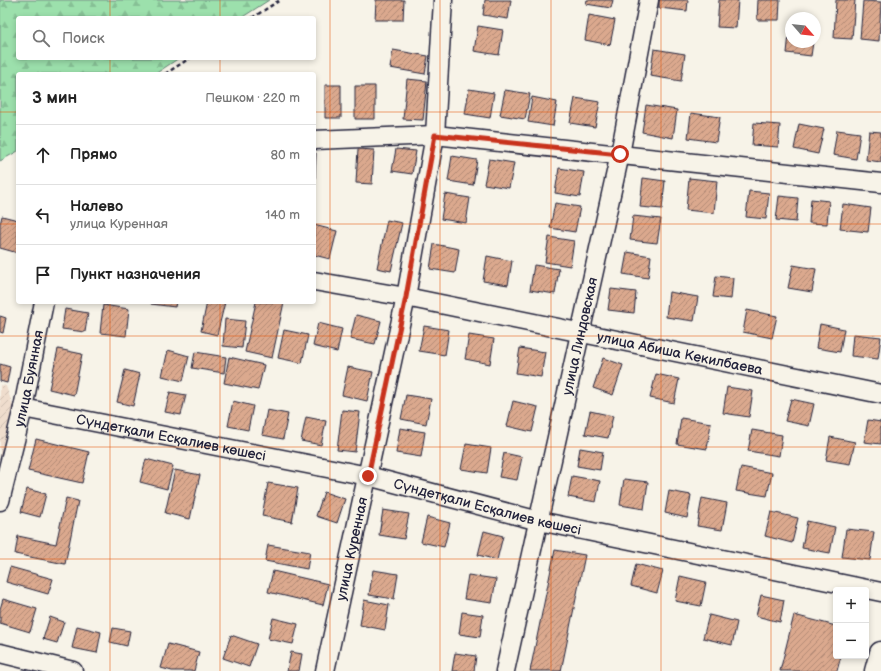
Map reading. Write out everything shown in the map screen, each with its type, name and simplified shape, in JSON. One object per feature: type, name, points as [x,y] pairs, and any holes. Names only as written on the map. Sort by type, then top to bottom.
[{"type":"main road","points":[[876,671],[881,653]]},
{"type":"street","name":"улица Куренная","points":[[325,671],[406,297],[435,135],[443,0]]},
{"type":"street","name":"улица Линдовская","points":[[505,671],[620,154],[649,0]]},
{"type":"street","points":[[316,140],[435,135],[881,182]]},
{"type":"street","name":"улица Абиша Кекилбаева","points":[[316,281],[406,297],[579,334],[881,394]]},
{"type":"street","name":"улица Буянная","points":[[1,495],[23,408],[44,304]]},
{"type":"street","name":"Сүндетқали Есқалиев көшесі","points":[[23,408],[368,476],[539,520],[881,592]]},
{"type":"street","points":[[0,652],[73,671]]},
{"type":"path","points":[[255,16],[280,0]]},
{"type":"path","points":[[168,72],[187,60]]},
{"type":"shaded area","points":[[0,385],[6,386],[13,406],[0,460]]},
{"type":"green space","points":[[0,0],[269,0],[244,16],[16,16],[16,60],[176,60],[158,72],[16,72],[16,152],[0,161]]},
{"type":"building","points":[[376,0],[404,0],[403,20],[375,20]]},
{"type":"building","points":[[485,0],[511,0],[508,19],[483,15]]},
{"type":"building","points":[[587,0],[613,0],[611,8],[586,4]]},
{"type":"building","points":[[659,0],[688,0],[687,11],[659,8]]},
{"type":"building","points":[[719,0],[738,0],[736,28],[717,27]]},
{"type":"building","points":[[758,0],[780,0],[779,20],[757,20]]},
{"type":"building","points":[[836,0],[855,0],[852,39],[834,38]]},
{"type":"building","points":[[863,1],[881,2],[879,41],[860,39]]},
{"type":"building","points":[[589,15],[615,20],[610,45],[585,40]]},
{"type":"building","points":[[478,26],[503,30],[499,55],[474,51]]},
{"type":"building","points":[[788,48],[812,48],[811,56],[787,53]]},
{"type":"building","points":[[654,49],[685,54],[681,81],[650,76]]},
{"type":"building","points":[[393,50],[428,56],[425,74],[390,68]]},
{"type":"building","points":[[407,79],[427,81],[423,120],[403,119]]},
{"type":"building","points":[[325,85],[341,85],[341,118],[325,118]]},
{"type":"building","points":[[355,86],[375,86],[375,119],[355,119]]},
{"type":"building","points":[[469,89],[494,93],[490,118],[465,114]]},
{"type":"building","points":[[505,90],[530,94],[525,119],[500,115]]},
{"type":"building","points":[[532,97],[557,102],[553,126],[528,122]]},
{"type":"building","points":[[575,98],[600,102],[595,127],[570,123]]},
{"type":"building","points":[[646,105],[677,110],[673,138],[642,132]]},
{"type":"building","points":[[691,113],[720,117],[716,142],[688,138]]},
{"type":"building","points":[[754,123],[780,125],[778,147],[752,145]]},
{"type":"building","points":[[799,124],[824,129],[818,154],[794,149]]},
{"type":"building","points":[[837,130],[860,133],[856,159],[833,155]]},
{"type":"building","points":[[869,131],[881,132],[881,162],[866,160]]},
{"type":"building","points":[[358,149],[374,150],[372,184],[356,183]]},
{"type":"building","points":[[396,149],[416,151],[412,174],[392,171]]},
{"type":"building","points":[[452,156],[477,160],[473,185],[448,181]]},
{"type":"building","points":[[489,159],[514,163],[509,188],[484,184]]},
{"type":"building","points":[[559,168],[584,172],[580,197],[555,193]]},
{"type":"building","points":[[643,178],[665,181],[662,209],[640,207]]},
{"type":"building","points":[[689,178],[717,181],[714,213],[686,210]]},
{"type":"building","points":[[749,191],[769,193],[766,219],[746,217]]},
{"type":"building","points":[[445,194],[470,198],[466,223],[441,219]]},
{"type":"building","points":[[779,196],[798,198],[796,222],[776,220]]},
{"type":"building","points":[[811,199],[829,201],[827,224],[809,223]]},
{"type":"building","points":[[555,203],[580,207],[575,232],[550,228]]},
{"type":"building","points":[[843,204],[871,208],[868,232],[840,229]]},
{"type":"building","points":[[2,216],[16,220],[16,252],[0,248],[0,224]]},
{"type":"building","points":[[633,216],[661,219],[657,243],[630,240]]},
{"type":"building","points":[[387,220],[402,223],[391,271],[377,268]]},
{"type":"building","points":[[316,226],[337,231],[330,259],[316,256]]},
{"type":"building","points":[[549,237],[574,241],[570,266],[545,262]]},
{"type":"building","points":[[434,244],[459,249],[455,273],[430,269]]},
{"type":"building","points":[[627,252],[651,256],[648,278],[623,274]]},
{"type":"building","points":[[487,256],[512,261],[508,285],[483,281]]},
{"type":"building","points":[[534,265],[559,269],[555,294],[530,290]]},
{"type":"building","points":[[793,265],[816,269],[812,292],[788,288]]},
{"type":"building","points":[[716,276],[733,278],[731,299],[713,297]]},
{"type":"building","points":[[611,289],[636,292],[634,313],[608,310]]},
{"type":"building","points":[[669,292],[698,297],[694,321],[666,317]]},
{"type":"building","points":[[151,304],[176,304],[175,307]]},
{"type":"building","points":[[207,304],[225,304],[217,335],[201,331]]},
{"type":"building","points":[[256,304],[284,304],[272,358],[245,352]]},
{"type":"building","points":[[103,305],[129,309],[126,336],[100,333]]},
{"type":"building","points":[[65,309],[88,313],[85,332],[62,329]]},
{"type":"building","points":[[747,310],[777,316],[772,338],[743,332]]},
{"type":"building","points":[[356,315],[381,321],[375,344],[350,339]]},
{"type":"building","points":[[0,316],[6,318],[3,333],[0,332]]},
{"type":"building","points":[[225,319],[245,321],[242,348],[223,346]]},
{"type":"building","points":[[318,323],[342,329],[337,352],[313,346]]},
{"type":"building","points":[[820,324],[844,329],[840,352],[816,348]]},
{"type":"building","points":[[424,326],[449,330],[445,355],[419,351]]},
{"type":"building","points":[[284,330],[308,335],[302,363],[278,358]]},
{"type":"building","points":[[853,334],[881,337],[878,359],[851,356]]},
{"type":"building","points":[[469,335],[494,339],[490,364],[465,359]]},
{"type":"building","points":[[520,348],[545,352],[541,377],[516,373]]},
{"type":"building","points":[[58,349],[82,354],[74,395],[49,389]]},
{"type":"building","points":[[168,350],[189,356],[183,381],[162,376]]},
{"type":"building","points":[[195,352],[226,357],[224,373],[192,368]]},
{"type":"building","points":[[229,357],[264,365],[258,390],[224,383]]},
{"type":"building","points":[[603,358],[623,365],[613,395],[593,388]]},
{"type":"building","points":[[0,364],[10,367],[7,383],[0,381]]},
{"type":"building","points":[[348,367],[373,372],[367,401],[342,395]]},
{"type":"building","points":[[125,370],[140,374],[133,406],[117,402]]},
{"type":"building","points":[[656,374],[679,379],[674,403],[650,398]]},
{"type":"building","points":[[727,387],[753,391],[749,417],[723,413]]},
{"type":"building","points":[[170,392],[186,395],[181,415],[165,412]]},
{"type":"building","points":[[406,395],[431,399],[426,424],[401,419]]},
{"type":"building","points":[[791,399],[814,404],[809,426],[785,421]]},
{"type":"building","points":[[233,401],[253,406],[248,430],[228,426]]},
{"type":"building","points":[[513,401],[538,407],[532,432],[507,426]]},
{"type":"building","points":[[267,410],[288,414],[283,439],[262,435]]},
{"type":"building","points":[[342,410],[360,412],[355,452],[337,450]]},
{"type":"building","points":[[590,411],[613,416],[608,438],[585,434]]},
{"type":"building","points":[[306,417],[326,421],[321,445],[301,441]]},
{"type":"building","points":[[681,418],[711,423],[707,449],[677,444]]},
{"type":"building","points":[[868,420],[881,422],[881,444],[864,442]]},
{"type":"building","points":[[400,428],[425,432],[421,457],[396,453]]},
{"type":"building","points":[[752,430],[782,435],[779,456],[748,451]]},
{"type":"building","points":[[830,437],[855,442],[850,464],[826,460]]},
{"type":"building","points":[[36,439],[89,452],[82,483],[28,471]]},
{"type":"building","points":[[466,444],[491,448],[487,473],[461,469]]},
{"type":"building","points":[[580,448],[603,452],[600,470],[577,466]]},
{"type":"building","points":[[504,453],[522,457],[517,480],[499,477]]},
{"type":"building","points":[[146,459],[173,466],[167,489],[140,482]]},
{"type":"building","points":[[741,467],[772,473],[767,496],[736,491]]},
{"type":"building","points":[[175,470],[200,475],[190,519],[165,513]]},
{"type":"building","points":[[572,476],[600,481],[596,502],[568,497]]},
{"type":"building","points":[[624,479],[648,482],[644,509],[620,505]]},
{"type":"building","points":[[268,483],[298,488],[292,522],[262,516]]},
{"type":"building","points":[[27,489],[46,494],[40,517],[21,512]]},
{"type":"building","points":[[669,491],[691,495],[687,518],[665,513]]},
{"type":"building","points":[[324,492],[345,499],[337,523],[316,516]]},
{"type":"building","points":[[66,498],[78,501],[65,564],[15,554],[18,536],[56,544]]},
{"type":"building","points":[[702,498],[727,503],[722,530],[697,526]]},
{"type":"building","points":[[383,510],[409,514],[404,539],[379,535]]},
{"type":"building","points":[[771,512],[798,518],[792,543],[765,536]]},
{"type":"building","points":[[427,517],[450,523],[444,547],[421,542]]},
{"type":"building","points":[[807,521],[835,527],[830,553],[802,548]]},
{"type":"building","points":[[846,529],[874,532],[870,560],[842,557]]},
{"type":"building","points":[[484,531],[503,536],[497,560],[478,555]]},
{"type":"building","points":[[268,545],[310,552],[307,569],[265,561]]},
{"type":"building","points":[[555,550],[585,555],[561,671],[530,671]]},
{"type":"building","points":[[636,564],[663,571],[657,593],[631,586]]},
{"type":"building","points":[[10,567],[53,579],[48,594],[6,582]]},
{"type":"building","points":[[373,570],[398,574],[394,599],[369,595]]},
{"type":"building","points":[[273,571],[328,584],[323,605],[268,592]]},
{"type":"building","points":[[468,575],[496,579],[492,603],[464,599]]},
{"type":"building","points":[[680,576],[706,582],[701,606],[675,601]]},
{"type":"building","points":[[761,595],[784,600],[780,622],[756,616]]},
{"type":"building","points":[[3,599],[37,609],[30,632],[0,623],[0,609]]},
{"type":"building","points":[[364,600],[389,605],[385,630],[360,625]]},
{"type":"building","points":[[462,612],[483,615],[480,637],[459,634]]},
{"type":"building","points":[[709,615],[737,622],[732,645],[703,638]]},
{"type":"building","points":[[794,615],[833,625],[833,659],[840,659],[837,671],[780,671]]},
{"type":"building","points":[[50,617],[64,622],[57,643],[43,639]]},
{"type":"building","points":[[273,618],[298,624],[293,644],[268,639]]},
{"type":"building","points":[[77,626],[101,632],[97,653],[72,648]]},
{"type":"building","points":[[113,628],[130,631],[127,646],[110,642]]},
{"type":"building","points":[[231,635],[257,644],[249,667],[223,658]]},
{"type":"building","points":[[168,644],[199,652],[194,671],[172,671],[161,668]]},
{"type":"building","points":[[291,652],[302,654],[299,671],[287,671]]},
{"type":"building","points":[[455,653],[476,656],[474,671],[452,671]]},
{"type":"route","points":[[368,476],[406,297],[435,135],[620,154]]}]
